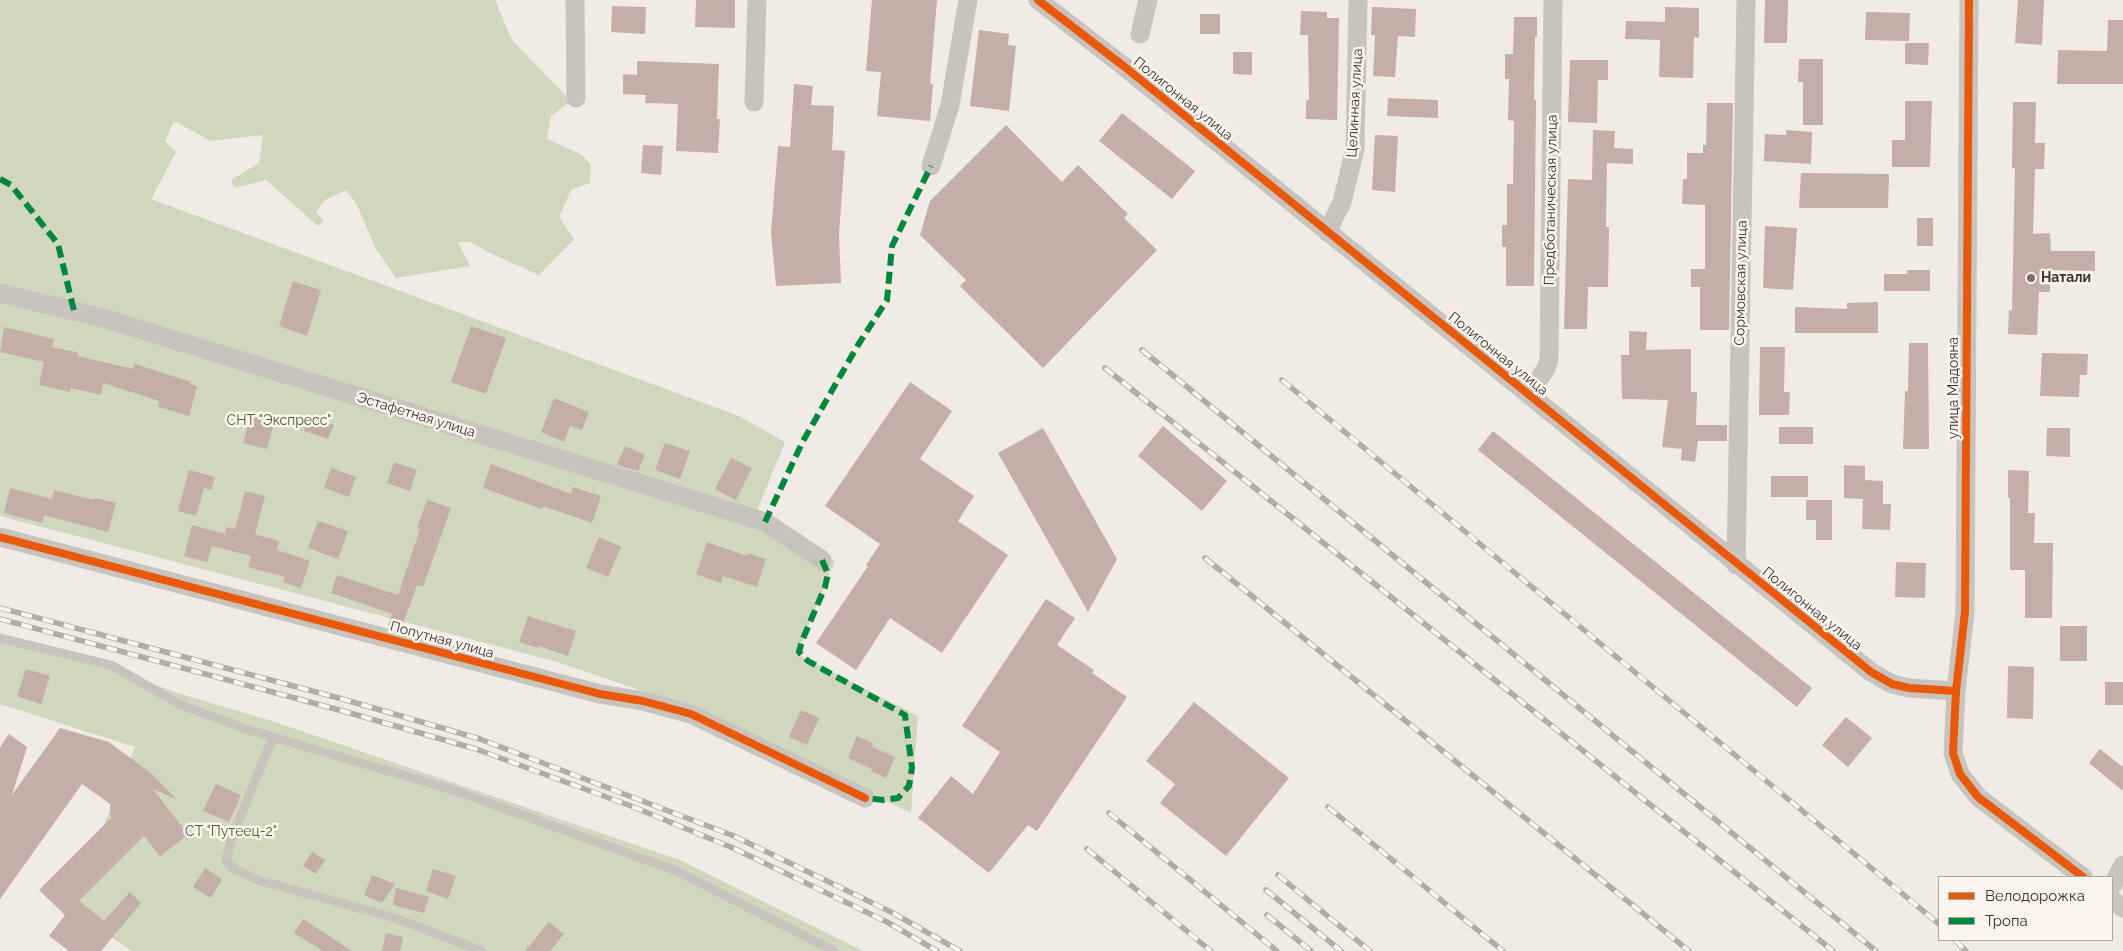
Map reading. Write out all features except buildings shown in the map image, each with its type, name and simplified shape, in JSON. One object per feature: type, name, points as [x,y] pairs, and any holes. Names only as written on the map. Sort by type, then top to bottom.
[{"type":"street","points":[[575,0],[576,98]]},
{"type":"street","points":[[754,102],[757,0]]},
{"type":"street","points":[[931,166],[950,105],[968,0]]},
{"type":"street","name":"Полигонная улица","points":[[1038,0],[1126,68],[1736,565],[1871,672],[1892,684],[1909,688],[1956,691]]},
{"type":"street","points":[[1140,34],[1148,0]]},
{"type":"street","name":"Целинная улица","points":[[1327,232],[1342,202],[1355,149],[1358,0]]},
{"type":"street","name":"Предботаническая улица","points":[[1528,394],[1546,369],[1549,359],[1553,0]]},
{"type":"street","name":"Сормовская улица","points":[[1736,565],[1746,0]]},
{"type":"street","name":"улица Мадояна","points":[[1969,0],[1965,612],[1956,691],[1953,753],[1960,774],[1978,797],[2082,876]]},
{"type":"street","name":"Эстафетная улица","points":[[0,293],[102,318],[765,522],[822,560]]},
{"type":"street","name":"Попутная улица","points":[[0,537],[600,694],[643,701],[691,714],[865,798]]},
{"type":"street","points":[[2113,884],[2123,865]]},
{"type":"lane","points":[[0,638],[111,665],[181,705],[273,737],[453,790],[677,871],[834,951]]},
{"type":"lane","points":[[273,737],[230,842],[226,861],[234,869],[258,880],[395,918],[482,951]]},
{"type":"green space","name":"СНТ \"Экспресс\"","points":[[0,0],[495,0],[512,40],[571,101],[551,116],[547,139],[582,155],[591,165],[590,183],[571,190],[559,217],[574,239],[539,275],[470,242],[458,242],[470,266],[396,278],[375,247],[356,203],[346,190],[325,200],[316,212],[324,221],[318,226],[266,180],[234,188],[231,180],[259,163],[263,135],[211,141],[174,121],[165,141],[176,152],[151,199],[739,416],[785,442],[756,513],[798,541],[835,561],[797,654],[918,716],[911,813],[672,701],[554,661],[0,516]]},
{"type":"green space","name":"СТ \"Путеец-2\"","points":[[0,642],[107,668],[181,694],[272,721],[680,860],[863,951],[132,951],[70,910],[135,747],[0,704]]},
{"type":"railway","points":[[1142,350],[1876,951]]},
{"type":"railway","points":[[1105,368],[1833,951]]},
{"type":"railway","points":[[1282,380],[1938,923]]},
{"type":"railway","points":[[1205,558],[1689,951]]},
{"type":"railway","points":[[0,608],[346,700],[480,739],[734,836],[893,913],[960,951]]},
{"type":"railway","points":[[0,619],[343,711],[476,749],[631,806],[733,848],[887,922],[937,951]]},
{"type":"railway","points":[[1328,807],[1503,951]]},
{"type":"railway","points":[[1109,813],[1277,951]]},
{"type":"railway","points":[[1087,849],[1211,951]]},
{"type":"railway","points":[[1278,875],[1370,951]]},
{"type":"railway","points":[[1266,890],[1341,951]]},
{"type":"railway","points":[[1267,915],[1311,951]]},
{"type":"railway","points":[[1956,941],[1966,951]]},
{"type":"marked path","points":[[765,522],[803,441],[858,345],[887,300],[892,246],[931,166]]},
{"type":"marked path","points":[[0,179],[11,185],[58,244],[74,311]]},
{"type":"marked path","points":[[822,560],[828,574],[825,587],[799,652],[808,661],[905,715],[912,768],[909,786],[898,798],[883,800],[865,798]]},
{"type":"cycle path","points":[[1038,0],[1126,68],[1871,672],[1892,684],[1909,688],[1956,691]]},
{"type":"cycle path","points":[[1969,0],[1965,612],[1956,691],[1953,753],[1960,774],[1978,797],[2082,876]]},
{"type":"cycle path","points":[[0,537],[600,694],[643,701],[691,714],[865,798]]},
{"type":"place","name":"Натали","points":[[2031,278]]}]
